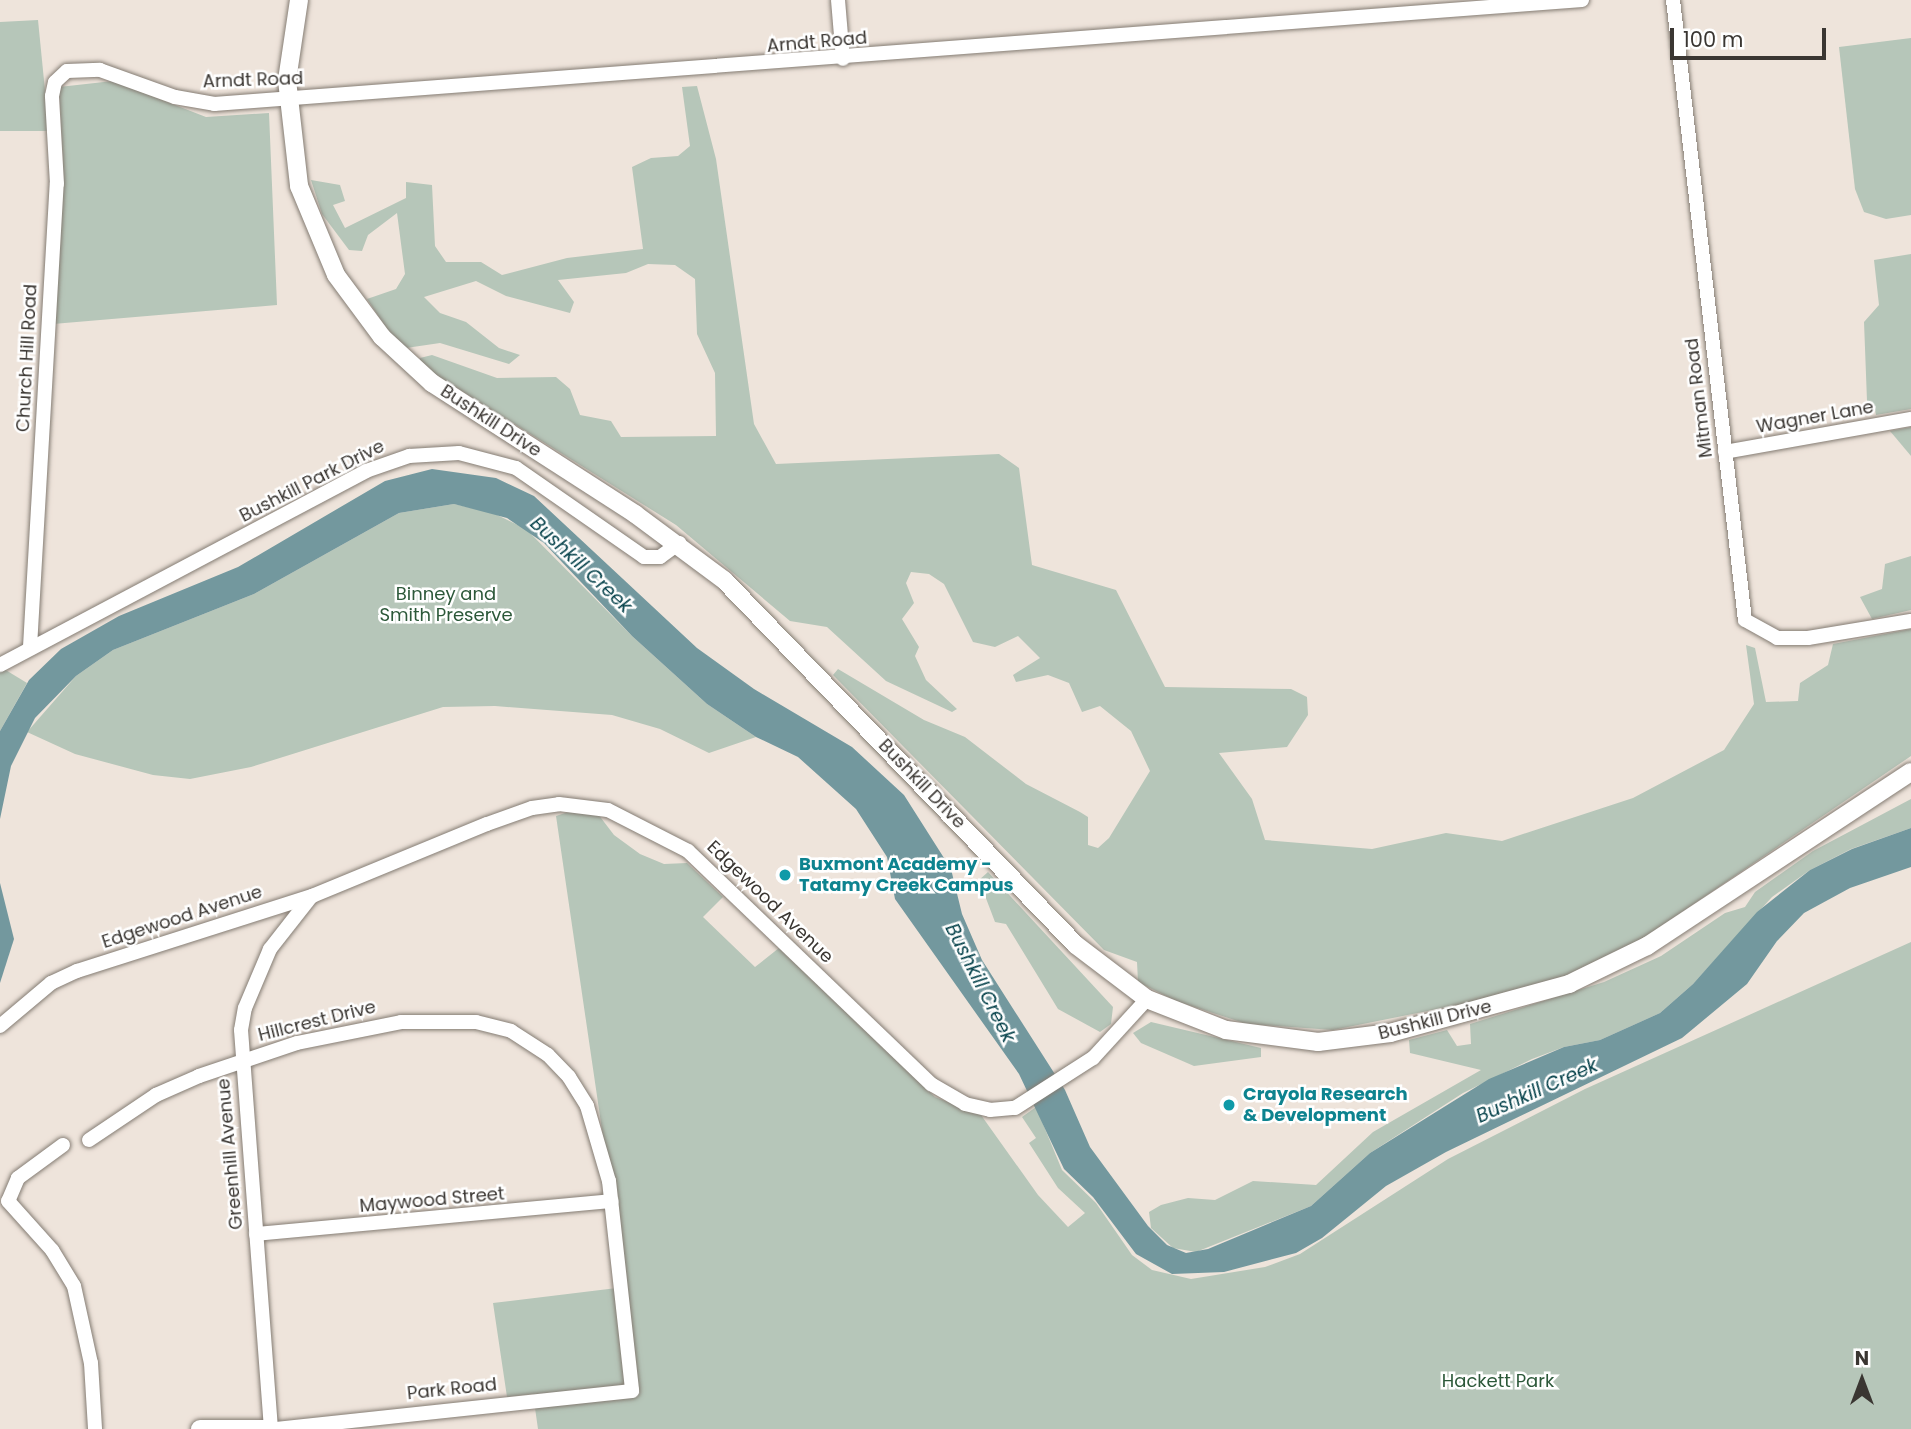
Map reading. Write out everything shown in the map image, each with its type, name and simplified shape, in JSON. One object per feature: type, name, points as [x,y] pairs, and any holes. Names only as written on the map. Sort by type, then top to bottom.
[{"type":"main road","name":"Bushkill Drive","points":[[299,0],[289,48],[288,99],[294,165],[309,215],[336,275],[382,337],[451,396],[679,543],[754,608],[1076,945],[1147,999],[1226,1030],[1318,1042],[1390,1033],[1569,984],[1647,946],[1911,772]]},
{"type":"main road","points":[[212,1429],[264,1429]]},
{"type":"street","points":[[838,0],[843,59]]},
{"type":"street","name":"Arndt Road","points":[[62,74],[81,68],[100,69],[203,103],[288,99],[843,59],[1582,0]]},
{"type":"street","name":"Mitman Road","points":[[1672,0],[1745,620],[1777,638],[1808,638],[1911,621]]},
{"type":"street","name":"Church Hill Road","points":[[30,647],[57,176],[52,96],[62,74]]},
{"type":"street","name":"Wagner Lane","points":[[1725,452],[1911,419]]},
{"type":"street","name":"Bushkill Park Drive","points":[[0,665],[366,471],[409,456],[459,453],[516,468],[644,557],[660,557],[679,543]]},
{"type":"street","name":"Edgewood Avenue","points":[[0,1026],[51,983],[77,971],[312,896],[532,807],[570,804],[608,810],[688,851],[942,1093],[976,1108],[1016,1108],[1103,1049],[1147,999]]},
{"type":"street","name":"Greenhill Avenue","points":[[271,1429],[240,1060],[245,1008],[258,971],[281,931],[312,896]]},
{"type":"street","name":"Hillcrest Drive","points":[[89,1140],[156,1095],[240,1060],[350,1030],[401,1021],[476,1022],[511,1031],[548,1055],[587,1106],[603,1152],[611,1200],[632,1391]]},
{"type":"street","points":[[63,1145],[30,1166],[11,1189],[8,1201],[52,1250],[74,1286],[91,1363],[95,1429]]},
{"type":"street","name":"Maywood Street","points":[[256,1234],[611,1200]]},
{"type":"street","name":"Park Road","points":[[276,1429],[632,1391]]},
{"type":"green space","points":[[38,20],[49,131],[0,131],[0,22]]},
{"type":"green space","points":[[1911,38],[1911,215],[1886,219],[1864,212],[1855,189],[1839,47]]},
{"type":"green space","points":[[113,81],[206,117],[269,113],[277,305],[53,324],[63,162],[59,87]]},
{"type":"green space","points":[[697,86],[716,159],[754,424],[776,464],[999,454],[1019,468],[1032,565],[1116,590],[1165,687],[1291,689],[1307,697],[1308,715],[1287,747],[1219,753],[1252,799],[1265,840],[1372,849],[1446,833],[1502,841],[1633,798],[1724,750],[1754,704],[1746,645],[1755,648],[1766,702],[1798,701],[1800,683],[1828,665],[1833,644],[1911,629],[1911,756],[1610,961],[1512,994],[1333,1030],[1247,1024],[1176,1001],[1138,982],[1137,962],[1104,950],[833,675],[838,669],[924,720],[965,737],[1026,784],[1088,817],[1088,845],[1098,848],[1109,838],[1150,771],[1131,731],[1100,706],[1082,712],[1069,683],[1048,675],[1016,682],[1013,675],[1040,658],[1018,636],[995,647],[973,642],[944,584],[929,574],[911,572],[906,583],[914,603],[902,619],[919,647],[915,656],[926,680],[957,709],[952,712],[886,681],[827,627],[790,621],[676,525],[420,365],[420,358],[432,355],[497,378],[556,377],[570,389],[580,415],[611,421],[621,437],[716,436],[715,373],[697,334],[695,279],[675,265],[648,264],[626,273],[558,280],[574,302],[570,313],[506,296],[476,281],[424,297],[440,313],[466,322],[499,348],[520,355],[509,364],[440,343],[406,348],[395,341],[367,299],[396,289],[405,274],[397,213],[368,235],[362,251],[349,250],[322,214],[311,180],[340,185],[345,201],[333,205],[345,228],[406,198],[406,182],[432,185],[435,246],[446,262],[481,262],[502,275],[567,258],[643,249],[632,167],[651,158],[678,156],[690,146],[682,87]]},
{"type":"green space","points":[[1911,254],[1911,409],[1876,415],[1874,405],[1867,401],[1864,322],[1879,305],[1874,260]]},
{"type":"green space","points":[[1911,427],[1911,456],[1890,431]]},
{"type":"green space","name":"Binney and Smith Preserve","points":[[454,504],[493,513],[526,529],[632,636],[707,704],[756,737],[709,753],[660,729],[612,715],[495,706],[443,707],[251,767],[190,779],[153,775],[75,754],[27,732],[76,676],[113,650],[254,594],[399,513]]},
{"type":"green space","points":[[1911,556],[1911,610],[1872,619],[1860,597],[1882,589],[1885,564]]},
{"type":"green space","points":[[4,669],[27,683],[0,731],[0,671]]},
{"type":"green space","points":[[1911,799],[1911,828],[1851,849],[1810,870],[1772,897],[1693,984],[1660,1013],[1600,1040],[1564,1047],[1532,1059],[1463,1093],[1370,1153],[1311,1206],[1196,1252],[1173,1248],[1151,1228],[1149,1212],[1161,1205],[1188,1198],[1215,1200],[1253,1181],[1316,1185],[1373,1132],[1481,1070],[1410,1053],[1409,1040],[1447,1030],[1457,1046],[1471,1044],[1470,1024],[1604,982],[1661,956],[1725,913],[1745,907],[1755,892],[1813,851]]},
{"type":"green space","name":"Hackett Park","points":[[568,812],[598,814],[614,835],[640,854],[664,864],[687,863],[723,897],[703,917],[755,967],[779,948],[935,1097],[981,1115],[1038,1195],[1068,1227],[1085,1213],[1058,1188],[1029,1143],[1036,1138],[1022,1117],[1036,1107],[1062,1170],[1096,1203],[1132,1255],[1152,1270],[1191,1279],[1265,1267],[1300,1254],[1448,1159],[1585,1089],[1911,942],[1911,1429],[538,1429],[533,1394],[507,1397],[493,1303],[625,1287],[556,816]]},
{"type":"green space","points":[[988,872],[1113,1007],[1111,1024],[1100,1032],[1058,1009],[1006,924],[995,922],[979,880]]},
{"type":"green space","points":[[1151,1022],[1261,1048],[1261,1057],[1194,1066],[1141,1043],[1133,1033]]},
{"type":"water","name":"Bushkill Creek","points":[[432,469],[496,478],[534,496],[697,648],[754,689],[852,747],[904,795],[951,869],[962,914],[982,960],[1065,1090],[1090,1147],[1148,1226],[1167,1245],[1186,1253],[1208,1249],[1311,1206],[1370,1153],[1489,1079],[1564,1047],[1600,1040],[1660,1013],[1693,984],[1757,912],[1810,870],[1852,849],[1911,828],[1911,867],[1850,888],[1804,913],[1777,941],[1747,984],[1682,1038],[1446,1152],[1386,1186],[1322,1238],[1296,1253],[1224,1272],[1172,1274],[1136,1254],[1093,1197],[1064,1169],[1019,1074],[895,899],[887,857],[856,809],[798,757],[756,737],[707,704],[632,636],[544,543],[507,518],[454,504],[399,513],[254,594],[113,650],[76,676],[35,718],[11,766],[0,819],[0,731],[29,680],[61,649],[119,616],[238,567],[385,481]]},
{"type":"water","points":[[0,883],[14,939],[0,983]]},
{"type":"place","name":"Buxmont Academy - Tatamy Creek Campus","points":[[785,875]]},
{"type":"place","name":"Crayola Research & Development","points":[[1229,1105]]}]
